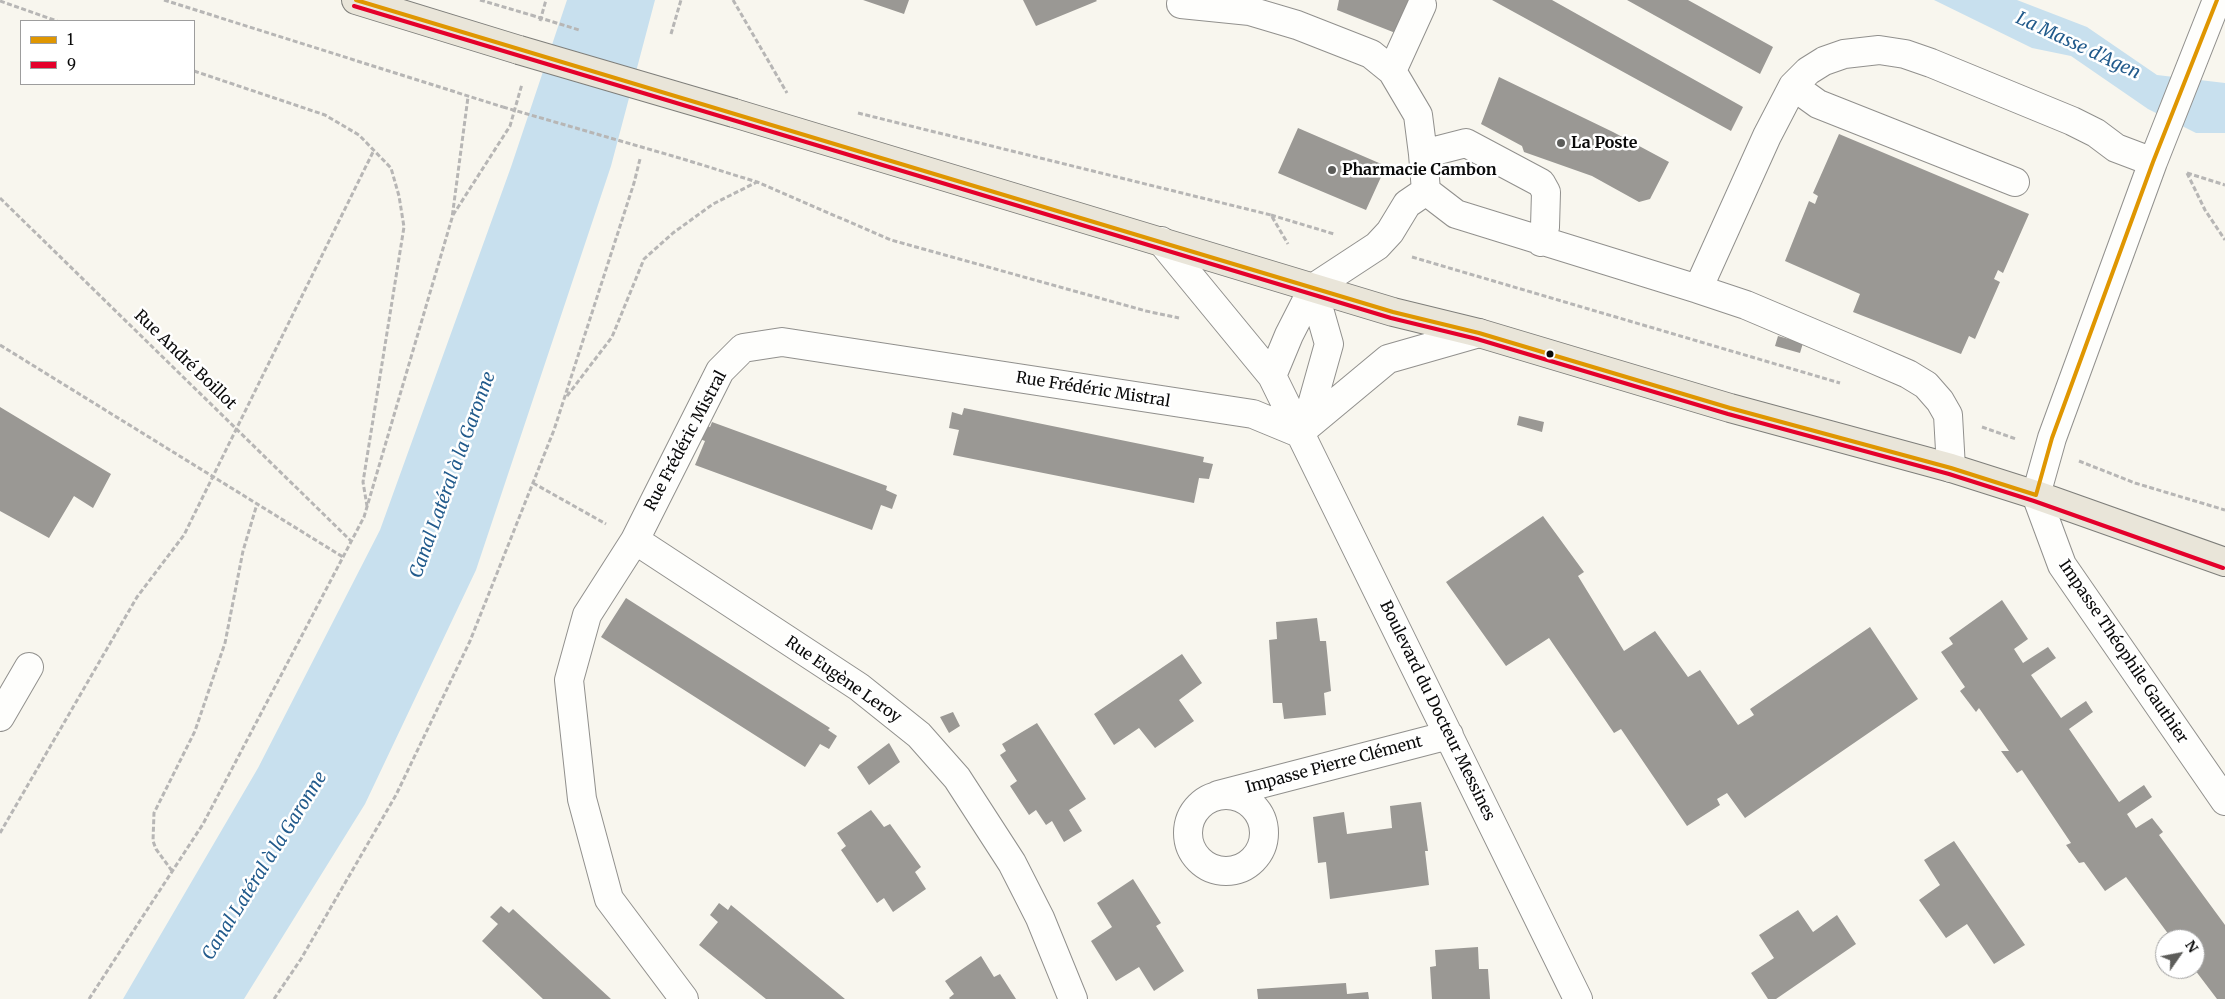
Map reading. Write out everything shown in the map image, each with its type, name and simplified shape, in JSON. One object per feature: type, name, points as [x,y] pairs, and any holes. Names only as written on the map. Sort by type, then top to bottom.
[{"type":"main road","points":[[356,0],[1393,312],[1479,333],[1730,408],[1951,468],[2036,494],[2225,562]]},
{"type":"street","points":[[2036,494],[2049,450],[2153,162],[2217,0]]},
{"type":"street","points":[[1181,4],[1250,11],[1297,25],[1371,54],[1392,71],[1418,115],[1426,191],[1456,214],[1746,305],[1908,374],[1926,385],[1940,400],[1948,415],[1951,468]]},
{"type":"street","points":[[1392,71],[1422,5]]},
{"type":"street","points":[[1698,289],[1767,136],[1793,86],[1816,66],[1844,54],[1879,50],[1905,54],[2072,121],[2096,133],[2116,148],[2153,162]]},
{"type":"street","points":[[1793,86],[1818,104],[2015,182]]},
{"type":"street","points":[[1423,154],[1466,142],[1541,183],[1546,192],[1545,227],[1541,242]]},
{"type":"street","points":[[1272,376],[1289,335],[1313,288],[1377,246],[1390,232],[1407,204],[1426,191]]},
{"type":"street","name":"Boulevard du Docteur Messines","points":[[1161,241],[1272,376],[1302,430],[1578,999]]},
{"type":"street","points":[[1302,430],[1329,344],[1313,288]]},
{"type":"street","points":[[1302,430],[1388,359],[1479,333]]},
{"type":"street","name":"Rue Frédéric Mistral","points":[[684,999],[609,899],[582,799],[569,680],[587,614],[635,540],[720,371],[743,348],[782,342],[1253,414],[1302,430]]},
{"type":"street","name":"Impasse Théophile Gauthier","points":[[2036,494],[2062,565],[2225,801]]},
{"type":"street","name":"Rue Eugène Leroy","points":[[635,540],[859,687],[919,735],[957,778],[1012,863],[1040,918],[1073,999]]},
{"type":"street","points":[[0,717],[29,667]]},
{"type":"street","name":"Impasse Pierre Clément","points":[[1218,795],[1449,735]]},
{"type":"path","points":[[164,0],[468,97],[757,182],[891,240],[1146,311],[1233,329]]},
{"type":"path","points":[[480,0],[531,15]]},
{"type":"path","points":[[498,6],[501,0]]},
{"type":"path","points":[[538,27],[546,0]]},
{"type":"path","points":[[671,34],[681,0]]},
{"type":"path","points":[[733,0],[788,96],[780,93]]},
{"type":"path","points":[[0,1],[54,20]]},
{"type":"path","points":[[195,71],[325,115],[359,135],[391,168],[399,196],[404,227],[363,482],[367,507]]},
{"type":"path","points":[[452,218],[510,126],[523,81]]},
{"type":"path","points":[[89,999],[203,824],[343,557],[367,507],[452,218],[468,97]]},
{"type":"path","points":[[856,112],[1271,215],[1644,327],[1844,384]]},
{"type":"path","points":[[0,834],[137,597],[184,535],[374,150]]},
{"type":"path","points":[[274,999],[301,959],[396,794],[470,641],[565,398],[640,159]]},
{"type":"path","points":[[2153,162],[2225,185]]},
{"type":"path","points":[[2188,173],[2205,210],[2225,240]]},
{"type":"path","points":[[565,398],[612,336],[644,260],[673,233],[713,204],[757,182]]},
{"type":"path","name":"Rue André Boillot","points":[[0,198],[351,541]]},
{"type":"path","points":[[1271,215],[1313,288]]},
{"type":"path","points":[[0,345],[343,557]]},
{"type":"path","points":[[1948,415],[2049,450],[2135,483],[2225,510]]},
{"type":"path","points":[[533,483],[635,540]]},
{"type":"path","points":[[172,872],[156,849],[153,841],[154,813],[194,731],[225,643],[243,552],[257,504]]},
{"type":"water","name":"Canal Latéral à la Garonne","points":[[567,0],[655,0],[611,166],[476,570],[365,804],[244,999],[123,999],[258,768],[380,530],[511,167]]},
{"type":"water","name":"La Masse d'Agen","points":[[1934,0],[2017,0],[2087,27],[2157,75],[2225,83],[2225,133],[2196,133],[2148,109],[2071,56],[2032,48]]},
{"type":"building","points":[[863,0],[909,0],[904,14]]},
{"type":"building","points":[[1023,0],[1096,0],[1097,1],[1036,26]]},
{"type":"building","points":[[1339,0],[1411,0],[1398,34],[1337,10]]},
{"type":"building","points":[[1492,0],[1552,0],[1743,107],[1731,131]]},
{"type":"building","points":[[1627,0],[1688,0],[1773,47],[1760,74]]},
{"type":"building","points":[[1499,77],[1613,132],[1669,162],[1650,199],[1639,202],[1592,176],[1524,152],[1522,146],[1481,124]]},
{"type":"building","name":"Pharmacie Cambon","points":[[1298,128],[1386,166],[1366,210],[1278,173]]},
{"type":"building","points":[[1839,134],[2029,214],[2003,273],[1998,270],[1994,279],[2000,282],[1975,339],[1969,336],[1961,354],[1853,312],[1860,294],[1785,261],[1809,201],[1815,204],[1818,196],[1813,193]]},
{"type":"building","points":[[1778,336],[1803,343],[1800,353],[1775,346]]},
{"type":"building","points":[[0,407],[111,474],[93,508],[74,496],[49,538],[0,511]]},
{"type":"building","points":[[964,408],[1204,457],[1203,462],[1213,464],[1209,479],[1199,478],[1194,503],[953,455],[959,430],[949,428],[952,412],[962,415]]},
{"type":"building","points":[[1519,416],[1544,422],[1542,432],[1517,425]]},
{"type":"building","points":[[712,422],[887,486],[886,490],[897,495],[892,509],[881,505],[872,530],[695,465],[705,441],[697,438],[703,425],[710,427]]},
{"type":"building","points":[[1543,516],[1584,572],[1578,576],[1624,651],[1655,631],[1688,677],[1700,670],[1738,725],[1754,715],[1750,709],[1870,627],[1918,699],[1745,818],[1727,793],[1717,799],[1720,805],[1687,826],[1621,729],[1614,733],[1549,638],[1506,666],[1446,582]]},
{"type":"building","points":[[626,598],[830,728],[828,730],[837,736],[829,749],[820,744],[805,767],[601,637]]},
{"type":"building","points":[[2002,600],[2028,639],[2014,649],[2023,663],[2048,647],[2056,658],[2031,675],[2061,718],[2086,701],[2093,712],[2069,729],[2119,802],[2144,785],[2152,797],[2127,814],[2136,828],[2152,818],[2163,832],[2159,835],[2225,925],[2225,999],[2217,999],[2202,979],[2205,979],[2205,929],[2165,929],[2126,877],[2105,891],[2084,862],[2079,863],[2066,845],[2071,843],[2022,770],[2017,773],[2001,751],[2009,751],[1979,708],[1976,712],[1960,691],[1965,687],[1941,652],[1953,644],[1949,638]]},
{"type":"building","points":[[1317,618],[1320,641],[1326,641],[1331,691],[1324,693],[1326,715],[1284,719],[1282,703],[1273,703],[1269,640],[1277,639],[1276,622]]},
{"type":"building","points":[[1182,654],[1202,683],[1179,700],[1194,721],[1155,748],[1139,728],[1114,745],[1094,714]]},
{"type":"building","points":[[953,712],[960,726],[949,733],[940,717]]},
{"type":"building","points":[[1037,723],[1086,799],[1069,810],[1082,831],[1064,842],[1052,821],[1046,825],[1036,810],[1029,815],[1010,786],[1017,781],[1000,755],[1006,751],[1002,744]]},
{"type":"building","points":[[889,743],[900,762],[869,785],[857,767]]},
{"type":"building","points":[[1421,802],[1428,851],[1425,851],[1429,885],[1330,899],[1326,862],[1318,863],[1313,817],[1344,812],[1347,834],[1392,828],[1390,806]]},
{"type":"building","points":[[871,810],[884,827],[890,824],[921,867],[915,872],[926,889],[893,912],[884,898],[877,903],[841,850],[846,846],[837,833]]},
{"type":"building","points":[[1954,841],[2025,945],[1994,964],[1967,924],[1946,938],[1919,900],[1940,885],[1924,860]]},
{"type":"building","points":[[1133,879],[1161,923],[1156,926],[1184,971],[1154,991],[1139,967],[1116,981],[1091,941],[1112,927],[1097,903]]},
{"type":"building","points":[[719,903],[728,910],[731,905],[845,999],[766,999],[699,945],[718,922],[710,915]]},
{"type":"building","points":[[501,906],[509,913],[513,909],[611,999],[543,999],[482,941],[498,924],[490,917]]},
{"type":"building","points":[[1798,910],[1813,932],[1837,915],[1856,944],[1776,999],[1768,999],[1751,973],[1774,958],[1759,935]]},
{"type":"building","points":[[1478,947],[1479,969],[1488,969],[1490,999],[1432,999],[1430,967],[1436,966],[1435,950]]},
{"type":"building","points":[[981,956],[994,977],[1000,974],[1016,999],[949,998],[954,994],[945,981]]},
{"type":"building","points":[[1346,983],[1347,994],[1368,992],[1369,999],[1258,999],[1257,989]]},
{"type":"transit line","name":"1","points":[[356,0],[1393,312],[1479,333],[1730,408],[1951,468],[2036,495]]},
{"type":"transit line","name":"1","points":[[2036,495],[2052,438],[2153,162],[2217,0]]},
{"type":"transit line","name":"9","points":[[354,6],[1391,318],[1477,339],[1728,414],[1949,474],[2034,501],[2223,568]]},
{"type":"place","name":"La Poste","points":[[1561,143]]},
{"type":"place","name":"Pharmacie Cambon","points":[[1332,170]]}]
